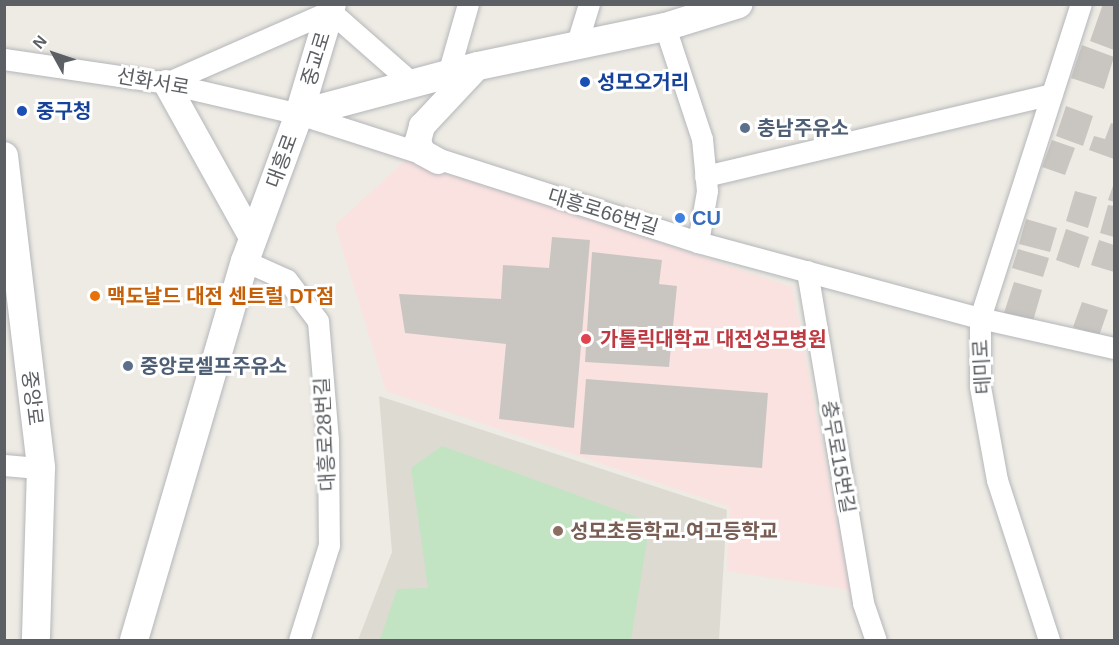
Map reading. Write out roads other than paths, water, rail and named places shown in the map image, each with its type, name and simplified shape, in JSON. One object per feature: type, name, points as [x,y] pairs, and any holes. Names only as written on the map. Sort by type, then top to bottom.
[{"type":"main road","name":"대흥로","points":[[134,640],[249,250],[299,114],[478,66],[665,27],[739,4]]},
{"type":"main road","name":"중교로","points":[[299,114],[331,8]]},
{"type":"main road","name":"중앙로","points":[[4,156],[41,468],[36,640]]},
{"type":"street","points":[[448,74],[468,4]]},
{"type":"street","points":[[576,46],[589,4]]},
{"type":"street","name":"테미로","points":[[1049,640],[998,480],[980,386],[980,318],[1081,4]]},
{"type":"street","points":[[249,250],[165,82],[331,8],[413,84]]},
{"type":"street","points":[[665,27],[702,139],[707,191],[698,242]]},
{"type":"street","name":"선화서로","points":[[4,59],[165,82],[299,114]]},
{"type":"street","points":[[438,161],[422,152],[418,141],[422,126],[478,66]]},
{"type":"street","points":[[705,176],[1051,94]]},
{"type":"street","name":"대흥로66번길","points":[[299,114],[438,161],[698,242],[980,318],[1114,348]]},
{"type":"street","name":"대흥로28번길","points":[[249,250],[287,280],[318,321],[328,439],[329,545],[299,640]]},
{"type":"street","name":"충무로15번길","points":[[807,271],[863,603],[876,640]]},
{"type":"street","points":[[4,465],[41,468]]},
{"type":"place","name":"성모오거리","points":[[585,82]]},
{"type":"place","name":"중구청","points":[[22,111]]},
{"type":"place","name":"충남주유소","points":[[745,128]]},
{"type":"place","name":"CU","points":[[680,218]]},
{"type":"place","name":"맥도날드 대전 센트럴 DT점","points":[[95,296]]},
{"type":"place","name":"가톨릭대학교 대전성모병원","points":[[586,339]]},
{"type":"place","name":"중앙로셀프주유소","points":[[128,366]]},
{"type":"place","name":"성모초등학교.여고등학교","points":[[558,531]]}]
